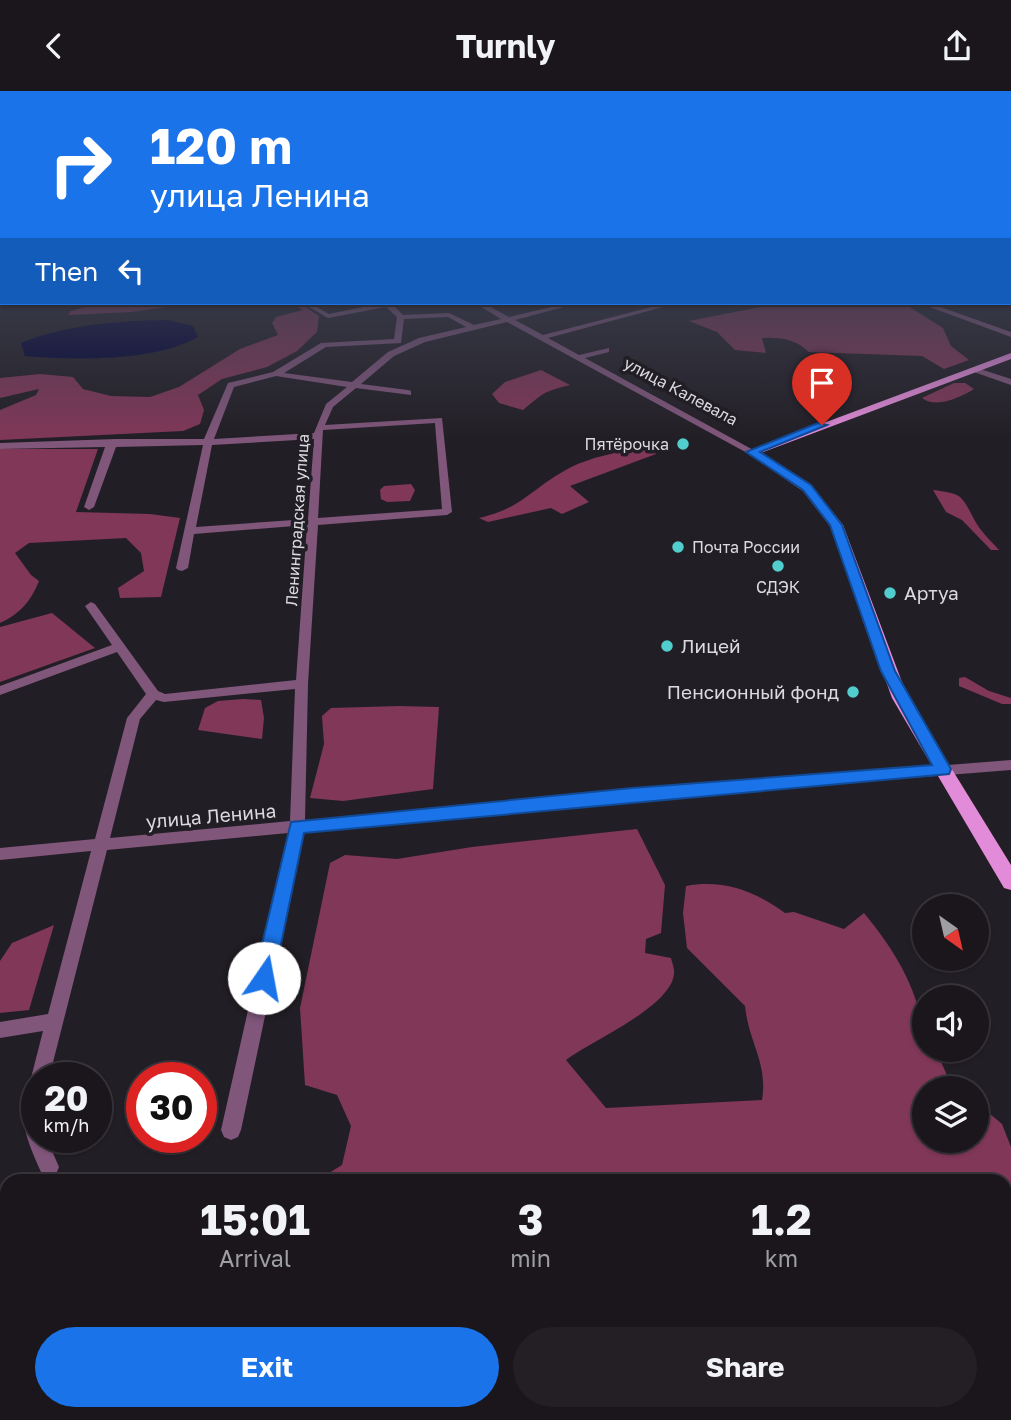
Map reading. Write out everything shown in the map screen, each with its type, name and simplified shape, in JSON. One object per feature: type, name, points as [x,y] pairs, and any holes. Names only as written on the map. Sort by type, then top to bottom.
[{"type":"main road","points":[[752,452],[1011,356]]},
{"type":"main road","name":"улица Калевала","points":[[752,452],[807,488],[836,525],[888,671],[1011,882]]},
{"type":"street","points":[[402,341],[401,317],[425,316]]},
{"type":"street","points":[[451,316],[475,329]]},
{"type":"street","name":"улица Калевала","points":[[502,316],[545,337],[576,359],[752,452]]},
{"type":"street","name":"Ленинградская улица","points":[[231,1130],[297,827],[302,684],[317,432],[329,406],[391,354],[422,340],[525,316]]},
{"type":"street","points":[[545,337],[621,316]]},
{"type":"street","points":[[959,316],[1011,335]]},
{"type":"street","points":[[182,568],[210,434],[217,426],[222,402],[231,385],[276,374],[324,345],[422,340]]},
{"type":"street","points":[[576,359],[606,350]]},
{"type":"street","points":[[974,369],[1011,382]]},
{"type":"street","points":[[276,374],[408,393]]},
{"type":"street","points":[[0,446],[209,442],[439,420],[447,512],[190,531]]},
{"type":"street","points":[[89,507],[110,447],[116,442]]},
{"type":"street","points":[[91,606],[153,694],[164,698],[302,684]]},
{"type":"street","points":[[0,691],[121,646]]},
{"type":"street","points":[[44,1062],[134,718],[153,694]]},
{"type":"street","name":"улица Ленина","points":[[0,854],[618,796],[1011,765]]},
{"type":"street","points":[[0,1030],[55,1021]]},
{"type":"street","points":[[42,1153],[49,1167]]},
{"type":"shaded area","points":[[319,316],[317,332],[297,351],[267,367],[222,379],[198,395],[204,410],[200,424],[183,431],[0,440],[0,410],[36,395],[39,389],[0,398],[0,378],[40,374],[73,377],[83,389],[111,396],[150,397],[179,387],[240,349],[278,335],[272,323],[276,317]]},
{"type":"shaded area","points":[[714,316],[924,316],[943,328],[951,346],[969,360],[944,369],[922,356],[809,352],[793,342],[775,338],[762,338],[766,353],[735,350],[717,332],[689,321]]},
{"type":"shaded area","points":[[168,320],[193,326],[198,337],[159,351],[90,358],[25,356],[21,343],[93,325]]},
{"type":"shaded area","points":[[541,370],[570,385],[544,394],[523,410],[499,403],[492,394],[505,382]]},
{"type":"shaded area","points":[[954,383],[965,383],[974,389],[941,402],[922,398]]},
{"type":"shaded area","points":[[654,448],[656,454],[570,486],[589,502],[562,514],[551,508],[488,522],[479,518],[516,504],[573,466],[620,452]]},
{"type":"shaded area","points":[[0,449],[98,449],[76,512],[150,514],[180,518],[161,597],[120,598],[118,588],[144,571],[141,553],[126,538],[29,543],[15,553],[31,575],[39,581],[24,606],[0,623]]},
{"type":"shaded area","points":[[411,484],[415,490],[410,501],[387,502],[381,499],[380,490],[384,486]]},
{"type":"shaded area","points":[[933,490],[960,497],[979,528],[999,550],[991,550],[962,520],[946,512]]},
{"type":"shaded area","points":[[52,613],[95,648],[0,682],[0,627]]},
{"type":"shaded area","points":[[965,677],[989,691],[1011,698],[1011,704],[1002,704],[959,686],[959,678]]},
{"type":"shaded area","points":[[261,700],[264,718],[262,739],[198,730],[205,708],[218,701]]},
{"type":"shaded area","points":[[439,707],[433,789],[343,801],[310,798],[324,744],[322,716],[331,708]]},
{"type":"shaded area","points":[[637,829],[665,885],[661,933],[646,939],[645,953],[671,958],[674,974],[670,986],[645,1011],[566,1060],[606,1108],[762,1100],[762,1075],[745,1006],[687,948],[683,913],[686,886],[713,884],[738,889],[785,913],[794,912],[844,929],[864,913],[887,944],[912,990],[912,1062],[941,1062],[947,1076],[912,1076],[912,1153],[989,1153],[989,1113],[1002,1124],[1011,1147],[1011,1174],[327,1174],[342,1165],[351,1126],[337,1095],[305,1085],[300,1008],[330,863],[345,855],[397,859],[472,847]]},
{"type":"shaded area","points":[[54,925],[29,1010],[0,1013],[0,961],[12,943]]},
{"type":"place","name":"Пятёрочка","points":[[683,444]]},
{"type":"place","name":"Почта России","points":[[678,547]]},
{"type":"place","name":"СДЭК","points":[[778,566]]},
{"type":"place","name":"Артуа","points":[[890,593]]},
{"type":"place","name":"Лицей","points":[[667,646]]},
{"type":"place","name":"Пенсионный фонд","points":[[853,692]]},
{"type":"route","points":[[264,978],[297,827],[943,769],[900,698],[888,671],[865,600],[836,525],[807,488],[752,452],[822,425]]}]
